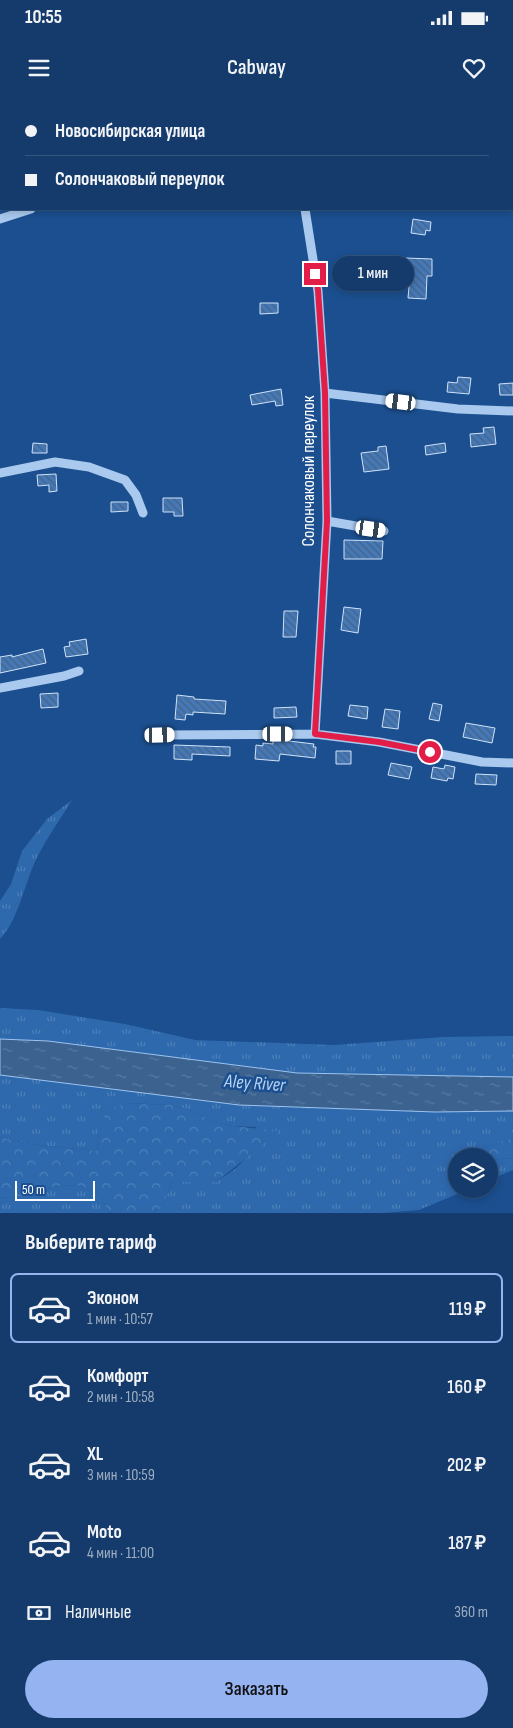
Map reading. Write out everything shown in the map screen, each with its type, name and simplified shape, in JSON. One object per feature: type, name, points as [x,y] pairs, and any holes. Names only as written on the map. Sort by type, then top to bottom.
[{"type":"street","points":[[0,219],[27,210]]},
{"type":"street","name":"Солончаковый переулок","points":[[305,210],[318,290],[325,393],[327,521],[315,734]]},
{"type":"street","points":[[325,393],[458,409],[513,411]]},
{"type":"street","points":[[0,473],[55,462],[89,468],[125,480],[136,495],[143,513]]},
{"type":"street","points":[[327,521],[384,531]]},
{"type":"street","points":[[0,688],[64,676],[79,671]]},
{"type":"street","points":[[160,735],[315,734],[379,742],[482,762],[513,763]]},
{"type":"green space","points":[[72,800],[38,856],[16,914],[0,939],[0,901],[11,884],[22,851],[47,819]]},
{"type":"green space","points":[[0,1008],[38,1010],[125,1024],[195,1040],[334,1045],[444,1037],[513,1036],[513,1077],[297,1073],[48,1041],[0,1039]]},
{"type":"green space","points":[[0,1075],[239,1105],[435,1112],[513,1111],[513,1138],[484,1148],[448,1148],[448,1198],[419,1210],[384,1213],[153,1213],[164,1202],[172,1182],[216,1182],[235,1169],[250,1154],[256,1127],[233,1126],[211,1121],[193,1111],[171,1105],[127,1103],[99,1130],[97,1151],[29,1144],[0,1137]]},
{"type":"green space","points":[[127,1103],[171,1105],[193,1111],[211,1121],[233,1126],[280,1131],[216,1182],[172,1182],[164,1202],[153,1213],[112,1213],[108,1211],[99,1193],[76,1185],[53,1187],[33,1195],[10,1198],[0,1197],[0,1137],[29,1144],[97,1151],[99,1130],[107,1110]]},
{"type":"green space","points":[[513,1138],[513,1158],[498,1159],[498,1148],[484,1148]]},
{"type":"green space","points":[[513,1158],[513,1170],[498,1176],[498,1159]]},
{"type":"green space","points":[[76,1185],[99,1193],[108,1211],[111,1213],[0,1213],[0,1197],[10,1198],[32,1195],[53,1187]]},
{"type":"water","name":"Aley River","points":[[0,1039],[48,1041],[297,1073],[513,1077],[513,1111],[435,1112],[239,1105],[0,1075]]},
{"type":"building","points":[[413,219],[431,222],[430,231],[426,230],[425,235],[411,233]]},
{"type":"building","points":[[406,258],[432,259],[432,276],[427,276],[426,299],[408,298],[410,276],[405,276]]},
{"type":"building","points":[[260,303],[278,303],[278,313],[260,314]]},
{"type":"building","points":[[458,377],[471,378],[469,394],[447,392],[448,382],[457,383]]},
{"type":"building","points":[[513,383],[513,395],[500,395],[499,384]]},
{"type":"building","points":[[281,389],[283,405],[276,406],[275,401],[252,405],[250,395]]},
{"type":"building","points":[[494,427],[496,444],[471,447],[470,434],[484,433],[483,428]]},
{"type":"building","points":[[33,443],[47,444],[47,453],[32,453]]},
{"type":"building","points":[[445,443],[446,452],[426,455],[425,446]]},
{"type":"building","points":[[386,446],[389,469],[364,472],[361,453],[378,451],[378,447]]},
{"type":"building","points":[[56,474],[57,491],[49,492],[49,485],[38,486],[37,475]]},
{"type":"building","points":[[163,498],[182,498],[183,516],[174,516],[174,512],[163,512]]},
{"type":"building","points":[[111,502],[128,502],[128,511],[111,512]]},
{"type":"building","points":[[344,540],[383,541],[382,559],[344,559]]},
{"type":"building","points":[[344,607],[361,609],[358,633],[341,630]]},
{"type":"building","points":[[284,611],[298,611],[296,637],[283,637]]},
{"type":"building","points":[[86,639],[88,654],[66,657],[64,647],[70,646],[69,642]]},
{"type":"building","points":[[43,649],[46,663],[0,673],[0,657],[12,655],[12,657]]},
{"type":"building","points":[[58,693],[58,707],[41,708],[40,694]]},
{"type":"building","points":[[177,695],[194,697],[194,699],[226,701],[225,714],[193,712],[193,715],[186,714],[185,720],[175,719]]},
{"type":"building","points":[[433,703],[442,705],[439,721],[429,719]]},
{"type":"building","points":[[350,705],[368,707],[367,719],[348,716]]},
{"type":"building","points":[[296,707],[297,717],[274,718],[274,708]]},
{"type":"building","points":[[385,709],[400,711],[398,729],[382,727]]},
{"type":"building","points":[[466,723],[495,728],[492,743],[463,737]]},
{"type":"building","points":[[281,740],[314,744],[313,747],[316,747],[315,758],[280,754],[279,761],[255,759],[256,745],[263,746],[263,743],[273,744],[273,741]]},
{"type":"building","points":[[174,745],[230,747],[230,756],[192,754],[192,760],[174,759]]},
{"type":"building","points":[[336,751],[351,751],[351,764],[336,764]]},
{"type":"building","points":[[391,763],[412,767],[409,779],[388,775]]},
{"type":"building","points":[[445,765],[455,767],[453,779],[448,778],[447,781],[431,778],[433,767],[444,769]]},
{"type":"building","points":[[476,774],[497,775],[496,785],[475,784]]},
{"type":"route","points":[[315,274],[318,290],[325,393],[327,521],[315,734],[379,742],[430,752]]}]
